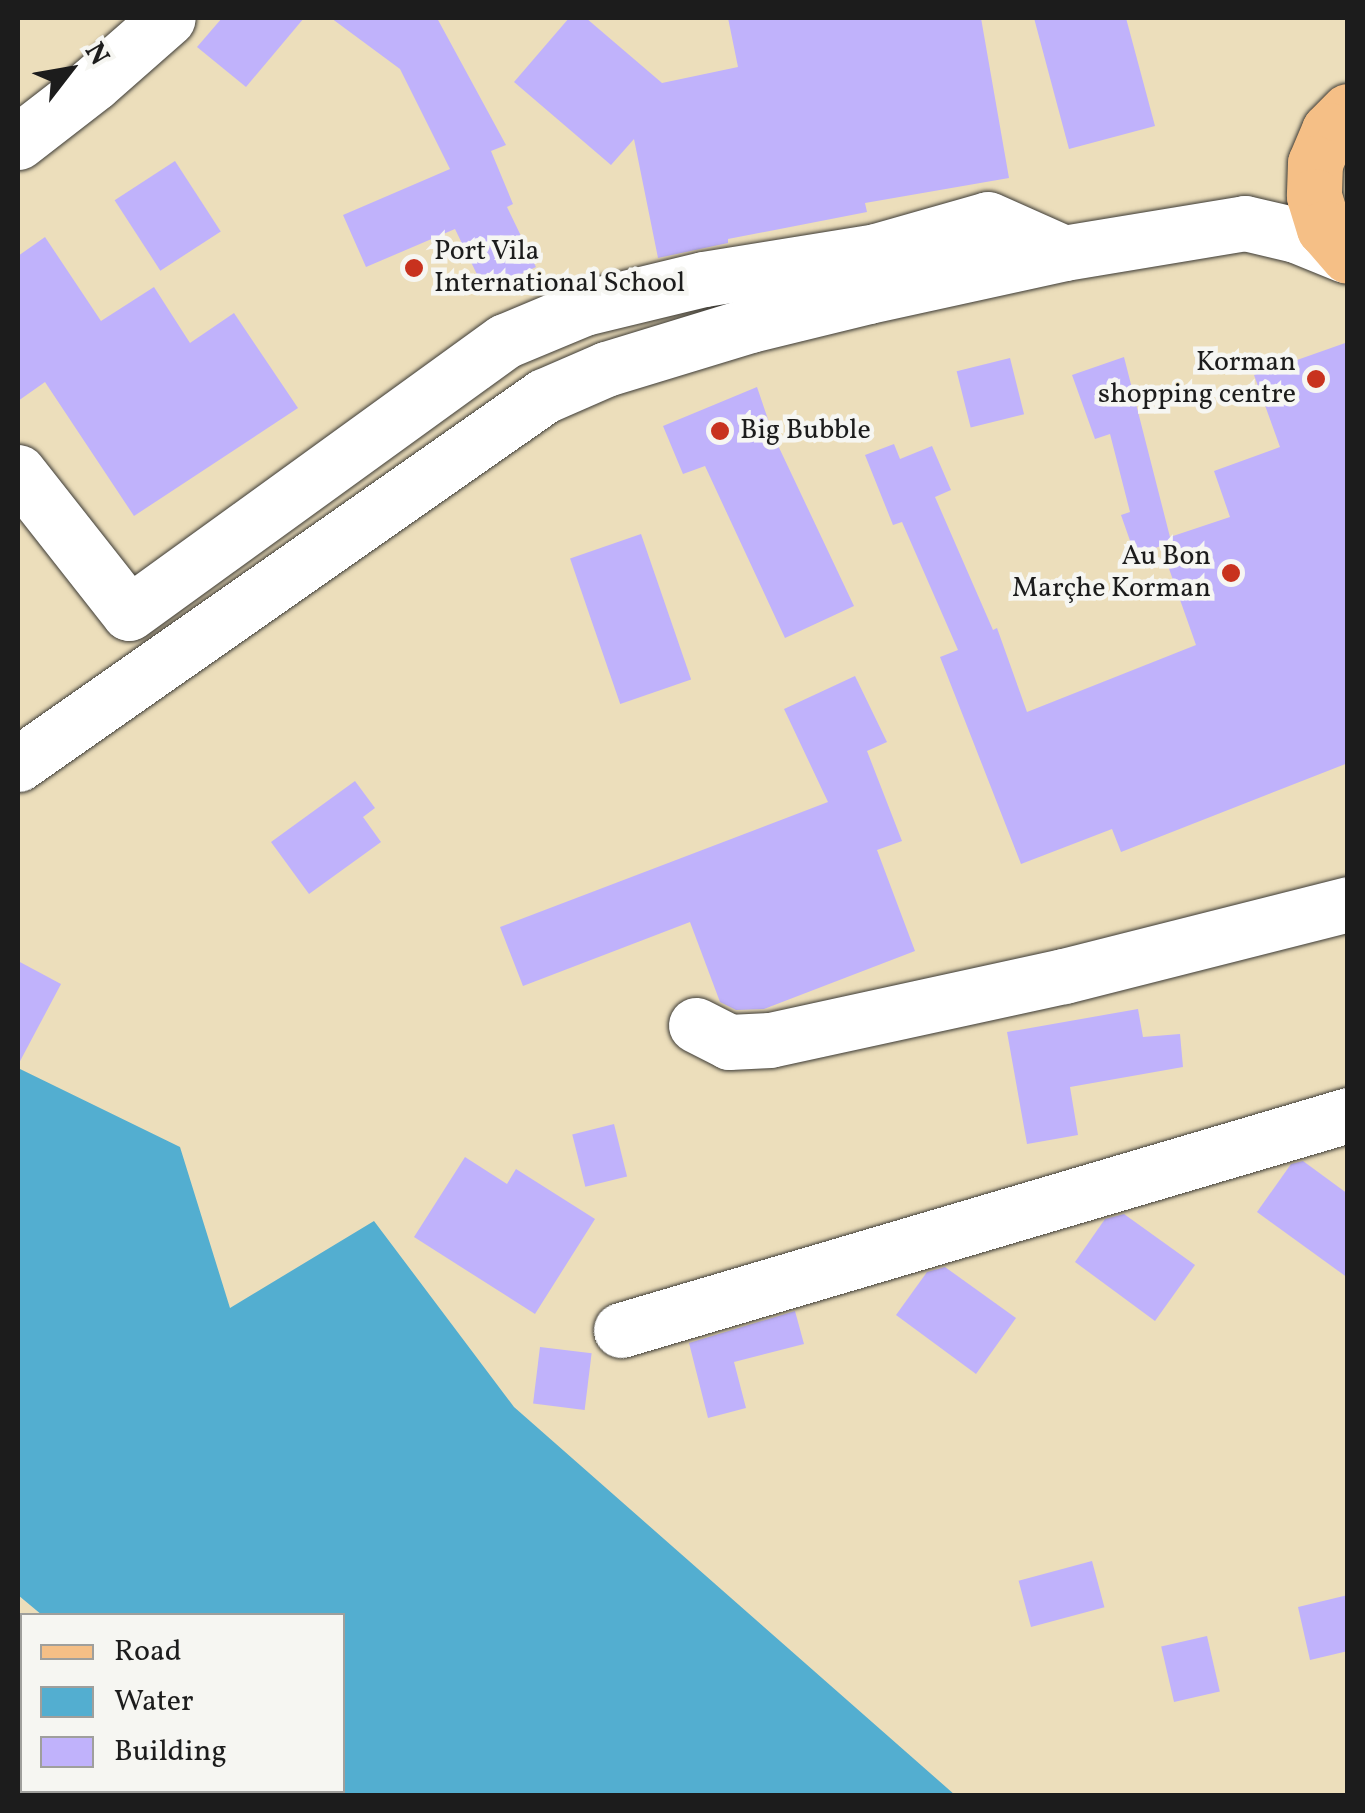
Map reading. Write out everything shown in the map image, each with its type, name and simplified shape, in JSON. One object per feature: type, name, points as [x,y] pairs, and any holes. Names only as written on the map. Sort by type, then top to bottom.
[{"type":"main road","points":[[1346,256],[1324,228],[1314,196],[1315,163],[1329,130],[1348,111]]},
{"type":"street","points":[[18,142],[168,18]]},
{"type":"street","points":[[1246,223],[1315,163]]},
{"type":"street","points":[[18,472],[129,613],[505,341],[584,308],[665,288],[876,252],[988,219],[1064,253]]},
{"type":"street","points":[[18,764],[534,403],[606,370],[835,304],[1064,253],[1246,223],[1296,235],[1346,256]]},
{"type":"street","points":[[665,288],[680,346]]},
{"type":"street","points":[[505,341],[534,403]]},
{"type":"street","points":[[400,415],[440,468]]},
{"type":"street","points":[[300,490],[356,527]]},
{"type":"street","points":[[168,586],[197,639]]},
{"type":"street","points":[[696,1025],[728,1042],[770,1040],[1064,976],[1348,904]]},
{"type":"street","points":[[621,1330],[1348,1115]]},
{"type":"water","points":[[18,1068],[180,1147],[230,1308],[374,1221],[514,1407],[955,1795],[250,1795],[248,1793],[345,1793],[345,1613],[40,1613],[18,1595]]},
{"type":"building","points":[[222,18],[304,18],[246,87],[197,47]]},
{"type":"building","points":[[331,18],[437,18],[506,145],[491,151],[513,204],[507,207],[536,267],[485,291],[455,229],[366,267],[343,215],[450,169],[400,69]]},
{"type":"building","points":[[569,18],[586,18],[662,83],[738,67],[728,18],[981,18],[1009,178],[865,203],[867,212],[728,239],[728,243],[658,258],[634,139],[611,165],[514,82]]},
{"type":"building","points":[[1034,18],[1126,18],[1155,126],[1069,149]]},
{"type":"building","points":[[175,161],[221,231],[160,271],[115,200]]},
{"type":"building","points":[[45,237],[101,321],[154,287],[190,343],[234,313],[298,408],[134,516],[45,382],[18,401],[18,256]]},
{"type":"building","points":[[1348,342],[1348,763],[1121,852],[1112,829],[1021,864],[940,657],[958,650],[902,522],[893,525],[865,455],[894,444],[900,459],[932,446],[951,490],[935,497],[993,630],[997,628],[1027,712],[1196,645],[1161,546],[1135,555],[1121,515],[1130,512],[1110,434],[1095,439],[1072,375],[1124,357],[1170,537],[1230,517],[1214,471],[1280,447],[1254,375]]},
{"type":"building","points":[[1010,358],[1024,414],[971,428],[957,371]]},
{"type":"building","points":[[757,387],[774,437],[854,606],[785,638],[705,466],[683,474],[663,426]]},
{"type":"building","points":[[641,534],[691,680],[620,704],[570,558]]},
{"type":"building","points":[[855,676],[887,742],[867,751],[902,841],[877,850],[915,951],[764,1009],[736,1010],[720,1002],[690,922],[523,986],[500,927],[828,802],[784,709]]},
{"type":"building","points":[[355,781],[375,808],[363,817],[381,842],[309,894],[271,842]]},
{"type":"building","points":[[18,961],[61,984],[18,1065]]},
{"type":"building","points":[[1138,1009],[1143,1037],[1180,1034],[1183,1067],[1070,1087],[1078,1135],[1027,1144],[1007,1032]]},
{"type":"building","points":[[614,1124],[627,1176],[585,1187],[572,1134]]},
{"type":"building","points":[[465,1157],[507,1184],[516,1169],[595,1219],[535,1314],[414,1237]]},
{"type":"building","points":[[1303,1161],[1348,1194],[1348,1278],[1257,1212],[1291,1164]]},
{"type":"building","points":[[1124,1214],[1195,1265],[1155,1321],[1075,1262],[1105,1219]]},
{"type":"building","points":[[945,1267],[1016,1318],[976,1374],[896,1315],[927,1272]]},
{"type":"building","points":[[795,1311],[804,1344],[734,1362],[746,1408],[708,1418],[689,1343]]},
{"type":"building","points":[[540,1347],[592,1353],[585,1410],[533,1404]]},
{"type":"building","points":[[1092,1561],[1104,1607],[1031,1627],[1019,1581]]},
{"type":"building","points":[[1348,1595],[1348,1651],[1310,1660],[1298,1607]]},
{"type":"building","points":[[1207,1636],[1220,1692],[1174,1702],[1161,1647]]},
{"type":"place","name":"Port Vila International School","points":[[414,268]]},
{"type":"place","name":"Korman shopping centre","points":[[1316,379]]},
{"type":"place","name":"Big Bubble","points":[[720,431]]},
{"type":"place","name":"Au Bon Marçhe Korman","points":[[1231,573]]}]
